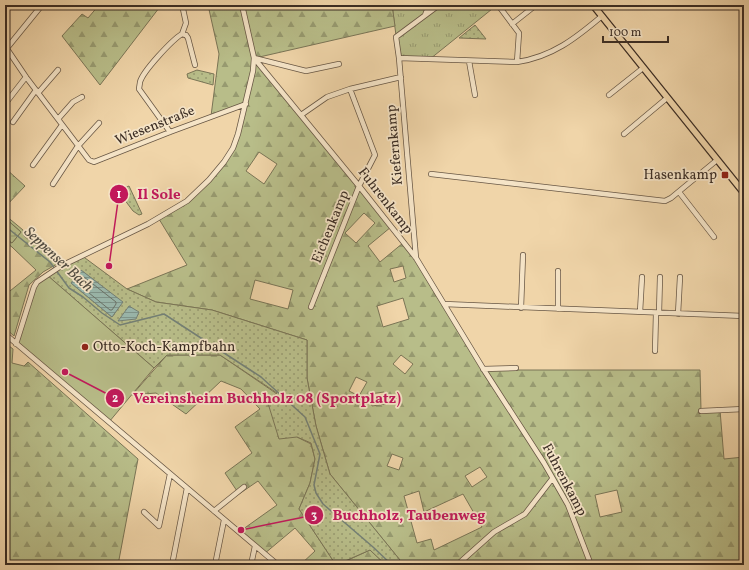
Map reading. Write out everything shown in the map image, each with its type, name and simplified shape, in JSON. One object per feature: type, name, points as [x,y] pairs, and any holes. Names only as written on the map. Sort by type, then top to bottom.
[{"type":"main road","points":[[593,5],[744,193]]},
{"type":"street","points":[[6,47],[42,5]]},
{"type":"street","points":[[16,344],[34,287],[37,282],[61,266],[148,224],[187,202],[209,180],[224,162],[233,148],[238,134],[253,71],[254,58],[242,5]]},
{"type":"street","points":[[424,16],[427,10],[426,5]]},
{"type":"street","points":[[424,16],[439,5]]},
{"type":"street","points":[[498,5],[519,33],[517,62]]},
{"type":"street","points":[[512,24],[536,5]]},
{"type":"street","points":[[170,132],[139,89],[140,82],[144,76],[163,52],[176,38],[182,34],[186,23],[183,9]]},
{"type":"street","name":"Kiefernkamp","points":[[416,258],[401,77],[396,37],[424,16]]},
{"type":"street","points":[[399,58],[517,62],[539,58],[565,44],[602,16]]},
{"type":"street","points":[[182,34],[186,35],[188,38],[195,65]]},
{"type":"street","name":"Wiesenstraße","points":[[6,47],[26,77],[78,146],[89,160],[94,162],[246,104]]},
{"type":"street","points":[[254,58],[306,71],[339,64]]},
{"type":"street","name":"Fuhrenkamp","points":[[254,58],[416,258],[483,369],[544,463],[568,505],[591,565]]},
{"type":"street","points":[[469,61],[475,95]]},
{"type":"street","points":[[609,95],[643,68]]},
{"type":"street","points":[[13,122],[37,92],[58,70]]},
{"type":"street","points":[[5,104],[26,77]]},
{"type":"street","points":[[301,115],[327,97],[350,89],[401,77]]},
{"type":"street","name":"Eichenkamp","points":[[310,307],[359,186],[375,155],[350,89]]},
{"type":"street","points":[[58,119],[73,102],[82,97]]},
{"type":"street","points":[[624,134],[667,98]]},
{"type":"street","name":"Wiesenstraße","points":[[53,184],[78,146],[100,123]]},
{"type":"street","points":[[33,166],[62,125]]},
{"type":"street","points":[[431,174],[665,201],[672,198],[717,160]]},
{"type":"street","points":[[679,192],[714,237]]},
{"type":"street","points":[[521,308],[523,254]]},
{"type":"street","points":[[558,271],[558,309]]},
{"type":"street","points":[[655,351],[660,276]]},
{"type":"street","points":[[640,312],[642,277]]},
{"type":"street","points":[[678,314],[680,277]]},
{"type":"street","points":[[444,304],[744,316]]},
{"type":"street","points":[[5,334],[278,565]]},
{"type":"street","points":[[483,369],[516,368]]},
{"type":"street","points":[[701,410],[744,409]]},
{"type":"street","points":[[144,512],[159,526],[170,474]]},
{"type":"street","points":[[457,565],[494,532],[525,514],[552,479]]},
{"type":"street","points":[[214,511],[244,487]]},
{"type":"street","points":[[172,565],[187,488]]},
{"type":"street","points":[[215,565],[224,520]]},
{"type":"street","points":[[252,565],[255,546]]},
{"type":"green space","points":[[99,5],[159,5],[159,8],[100,85],[62,36],[82,14],[88,18]]},
{"type":"green space","points":[[208,5],[392,5],[395,26],[255,58],[391,227],[368,246],[380,262],[403,243],[416,258],[484,370],[700,370],[701,410],[720,410],[724,459],[744,457],[744,565],[404,565],[330,474],[316,426],[307,378],[307,340],[212,310],[156,302],[127,289],[187,265],[159,219],[187,201],[209,180],[233,148],[245,105],[211,116],[219,54]],"holes":[[[259,152],[277,164],[264,184],[246,171]],[[364,213],[375,223],[356,243],[345,233]],[[403,266],[406,278],[394,282],[390,269]],[[255,280],[293,290],[288,309],[250,299]],[[403,298],[409,319],[383,327],[377,306]],[[401,355],[413,364],[405,374],[393,364]],[[356,377],[367,382],[359,396],[349,391]],[[384,392],[386,404],[372,406],[370,394]],[[392,454],[403,458],[399,470],[387,466]],[[480,467],[487,477],[472,487],[465,476]],[[617,490],[622,512],[600,517],[595,495]],[[419,491],[424,512],[463,494],[482,527],[434,550],[431,539],[417,543],[404,496]]]},
{"type":"green space","points":[[392,5],[497,5],[430,59],[399,58]]},
{"type":"green space","points":[[475,25],[486,39],[459,38]]},
{"type":"green space","points":[[197,70],[214,74],[213,85],[188,78],[187,74]]},
{"type":"green space","points":[[5,168],[25,186],[5,207]]},
{"type":"green space","points":[[129,186],[142,214],[139,215],[133,211],[118,191]]},
{"type":"green space","points":[[5,215],[23,230],[24,236],[57,264],[43,272],[29,285],[14,336],[5,328],[5,295],[36,270],[5,242],[5,238],[12,243],[21,232],[5,218]]},
{"type":"green space","points":[[5,218],[21,232],[12,243],[5,238]]},
{"type":"green space","points":[[81,255],[127,289],[156,302],[212,310],[307,340],[307,378],[316,426],[330,474],[404,565],[386,565],[370,550],[336,565],[299,509],[310,483],[315,459],[311,443],[297,437],[279,439],[267,400],[277,393],[220,355],[167,355],[154,368],[47,275]],"holes":[[[82,271],[122,302],[112,317],[71,283]]]},
{"type":"green space","points":[[47,275],[154,368],[109,422],[16,344],[34,287]]},
{"type":"green space","points":[[5,343],[13,349],[12,363],[24,366],[28,362],[138,459],[118,565],[5,565]]},
{"type":"green space","points":[[167,355],[220,355],[277,394],[297,437],[311,444],[315,459],[310,483],[299,509],[336,565],[300,565],[315,551],[295,528],[264,554],[239,532],[277,505],[258,481],[239,494],[225,473],[252,453],[235,427],[260,409],[241,389],[221,381],[186,414],[156,393],[132,395]]},
{"type":"green space","points":[[370,550],[386,565],[337,565]]},
{"type":"water","points":[[81,270],[123,302],[112,317],[71,283]]},
{"type":"water","points":[[129,306],[139,312],[136,319],[118,321]]},
{"type":"waterway","name":"Seppenser Bach","points":[[5,226],[50,262],[69,288],[120,325],[164,314],[261,377],[305,417],[320,454],[314,485],[316,493],[323,504],[392,565]]},
{"type":"place","name":"Hasenkamp","points":[[725,175]]},
{"type":"place","name":"Il Sole","points":[[109,266]]},
{"type":"place","name":"Otto-Koch-Kampfbahn","points":[[85,347]]},
{"type":"place","name":"Vereinsheim Buchholz 08 (Sportplatz)","points":[[65,372]]},
{"type":"place","name":"Buchholz, Taubenweg","points":[[241,530]]}]
